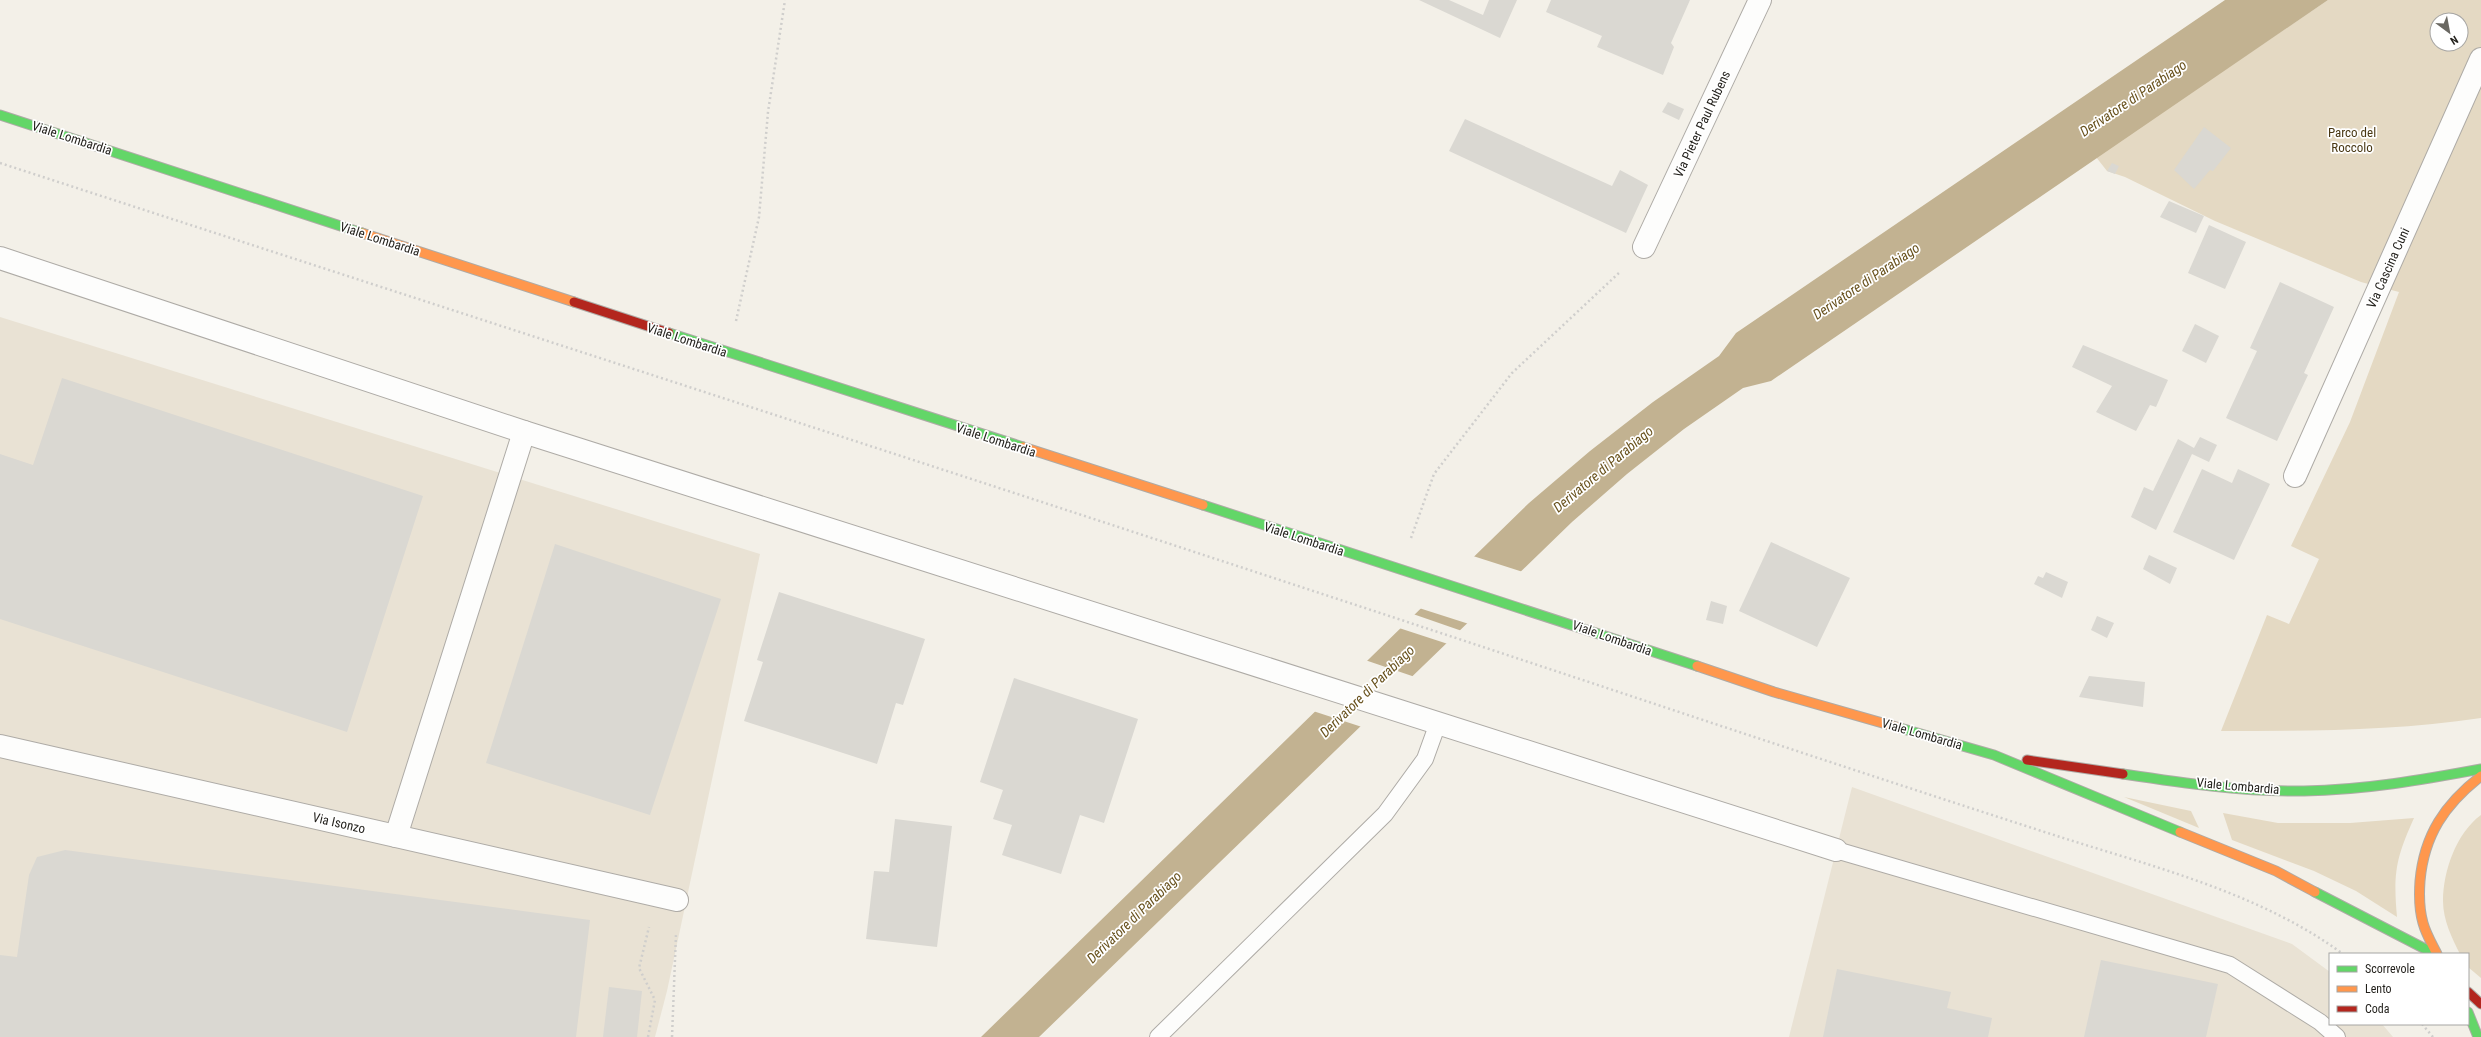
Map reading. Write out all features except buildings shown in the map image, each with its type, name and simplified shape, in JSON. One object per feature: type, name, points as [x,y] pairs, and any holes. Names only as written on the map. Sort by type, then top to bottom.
[{"type":"main road","name":"Viale Lombardia","points":[[0,115],[729,354],[1397,569],[1511,604],[1774,692],[1994,755],[2276,871],[2434,953]]},
{"type":"main road","name":"Viale Lombardia","points":[[1994,755],[2197,783],[2277,791],[2357,789],[2481,768]]},
{"type":"main road","name":"Viale Lombardia","points":[[2436,953],[2424,925],[2419,898],[2420,869],[2426,840],[2439,815],[2460,791],[2481,776]]},
{"type":"main road","points":[[2469,993],[2481,1004]]},
{"type":"main road","points":[[2469,1014],[2478,1037]]},
{"type":"street","name":"Via Pieter Paul Rubens","points":[[1644,247],[1760,0]]},
{"type":"street","name":"Via Cascina Cuni","points":[[2295,476],[2481,59]]},
{"type":"street","points":[[0,258],[524,432],[1836,850]]},
{"type":"street","points":[[396,836],[524,432]]},
{"type":"street","name":"Via Isonzo","points":[[0,746],[667,897]]},
{"type":"lane","points":[[1158,1037],[1385,814],[1425,759],[1438,723]]},
{"type":"lane","points":[[1836,850],[2230,965],[2320,1022],[2337,1037]]},
{"type":"path","points":[[729,354],[759,217],[768,112],[785,0]]},
{"type":"path","points":[[0,163],[1392,617],[2206,885],[2269,911],[2321,938],[2342,953]]},
{"type":"path","points":[[1397,569],[1434,474],[1512,373],[1592,300],[1644,247]]},
{"type":"path","points":[[648,1037],[655,1000],[639,968],[667,897]]},
{"type":"path","points":[[667,897],[672,1037]]},
{"type":"path","points":[[2423,1025],[2433,1037]]},
{"type":"shaded area","points":[[0,317],[760,554],[667,991],[655,1037],[0,1037]]},
{"type":"shaded area","points":[[1852,787],[2292,944],[2329,971],[2329,1025],[2383,1025],[2393,1037],[1789,1037]]},
{"type":"green space","name":"Parco del Roccolo","points":[[2328,0],[2481,0],[2481,718],[2416,726],[2384,728],[2221,731],[2267,615],[2289,624],[2319,559],[2291,546],[2350,422],[2399,292],[2361,282],[2215,221],[2125,177],[2107,171],[2096,157]]},
{"type":"green space","points":[[2124,797],[2191,811],[2199,828]]},
{"type":"green space","points":[[2223,813],[2278,823],[2350,823],[2414,818],[2403,844],[2397,866],[2395,889],[2397,917],[2356,891],[2314,871],[2232,840]]},
{"type":"green space","points":[[2481,815],[2481,978],[2469,968],[2469,953],[2460,953],[2446,922],[2443,908],[2445,878],[2448,866],[2458,842],[2472,823]]},
{"type":"water","name":"Derivatore di Parabiago","points":[[2225,0],[2328,0],[1771,381],[1743,388],[1684,429],[1627,474],[1572,522],[1039,1037],[981,1037],[1529,503],[1590,451],[1653,402],[1719,356],[1736,333]]},
{"type":"pier","points":[[1473,556],[1523,572],[1469,624],[1419,608]]},
{"type":"pier","points":[[1413,614],[1462,631],[1448,644],[1399,628]]},
{"type":"pier","points":[[1365,660],[1415,677],[1362,727],[1313,711]]},
{"type":"traffic: fast","points":[[0,115],[362,233]]},
{"type":"traffic: fast","points":[[669,333],[1023,447]]},
{"type":"traffic: fast","points":[[1203,505],[1697,666]]},
{"type":"traffic: fast","points":[[1900,728],[1994,755],[2180,832]]},
{"type":"traffic: fast","points":[[2123,774],[2191,784],[2259,790],[2304,791],[2349,789],[2415,781],[2481,769]]},
{"type":"traffic: fast","points":[[2315,892],[2433,953]]},
{"type":"traffic: fast","points":[[2469,1014],[2478,1037]]},
{"type":"traffic: slow","points":[[362,233],[574,302]]},
{"type":"traffic: slow","points":[[1023,447],[1203,505]]},
{"type":"traffic: slow","points":[[1697,666],[1774,692],[1900,728]]},
{"type":"traffic: slow","points":[[2437,953],[2426,931],[2421,912],[2419,892],[2422,864],[2426,849],[2438,822],[2457,798],[2481,776]]},
{"type":"traffic: slow","points":[[2180,832],[2276,871],[2315,892]]},
{"type":"traffic: jam","points":[[574,302],[669,333]]},
{"type":"traffic: jam","points":[[2027,760],[2123,774]]},
{"type":"traffic: jam","points":[[2469,993],[2481,1004]]}]
